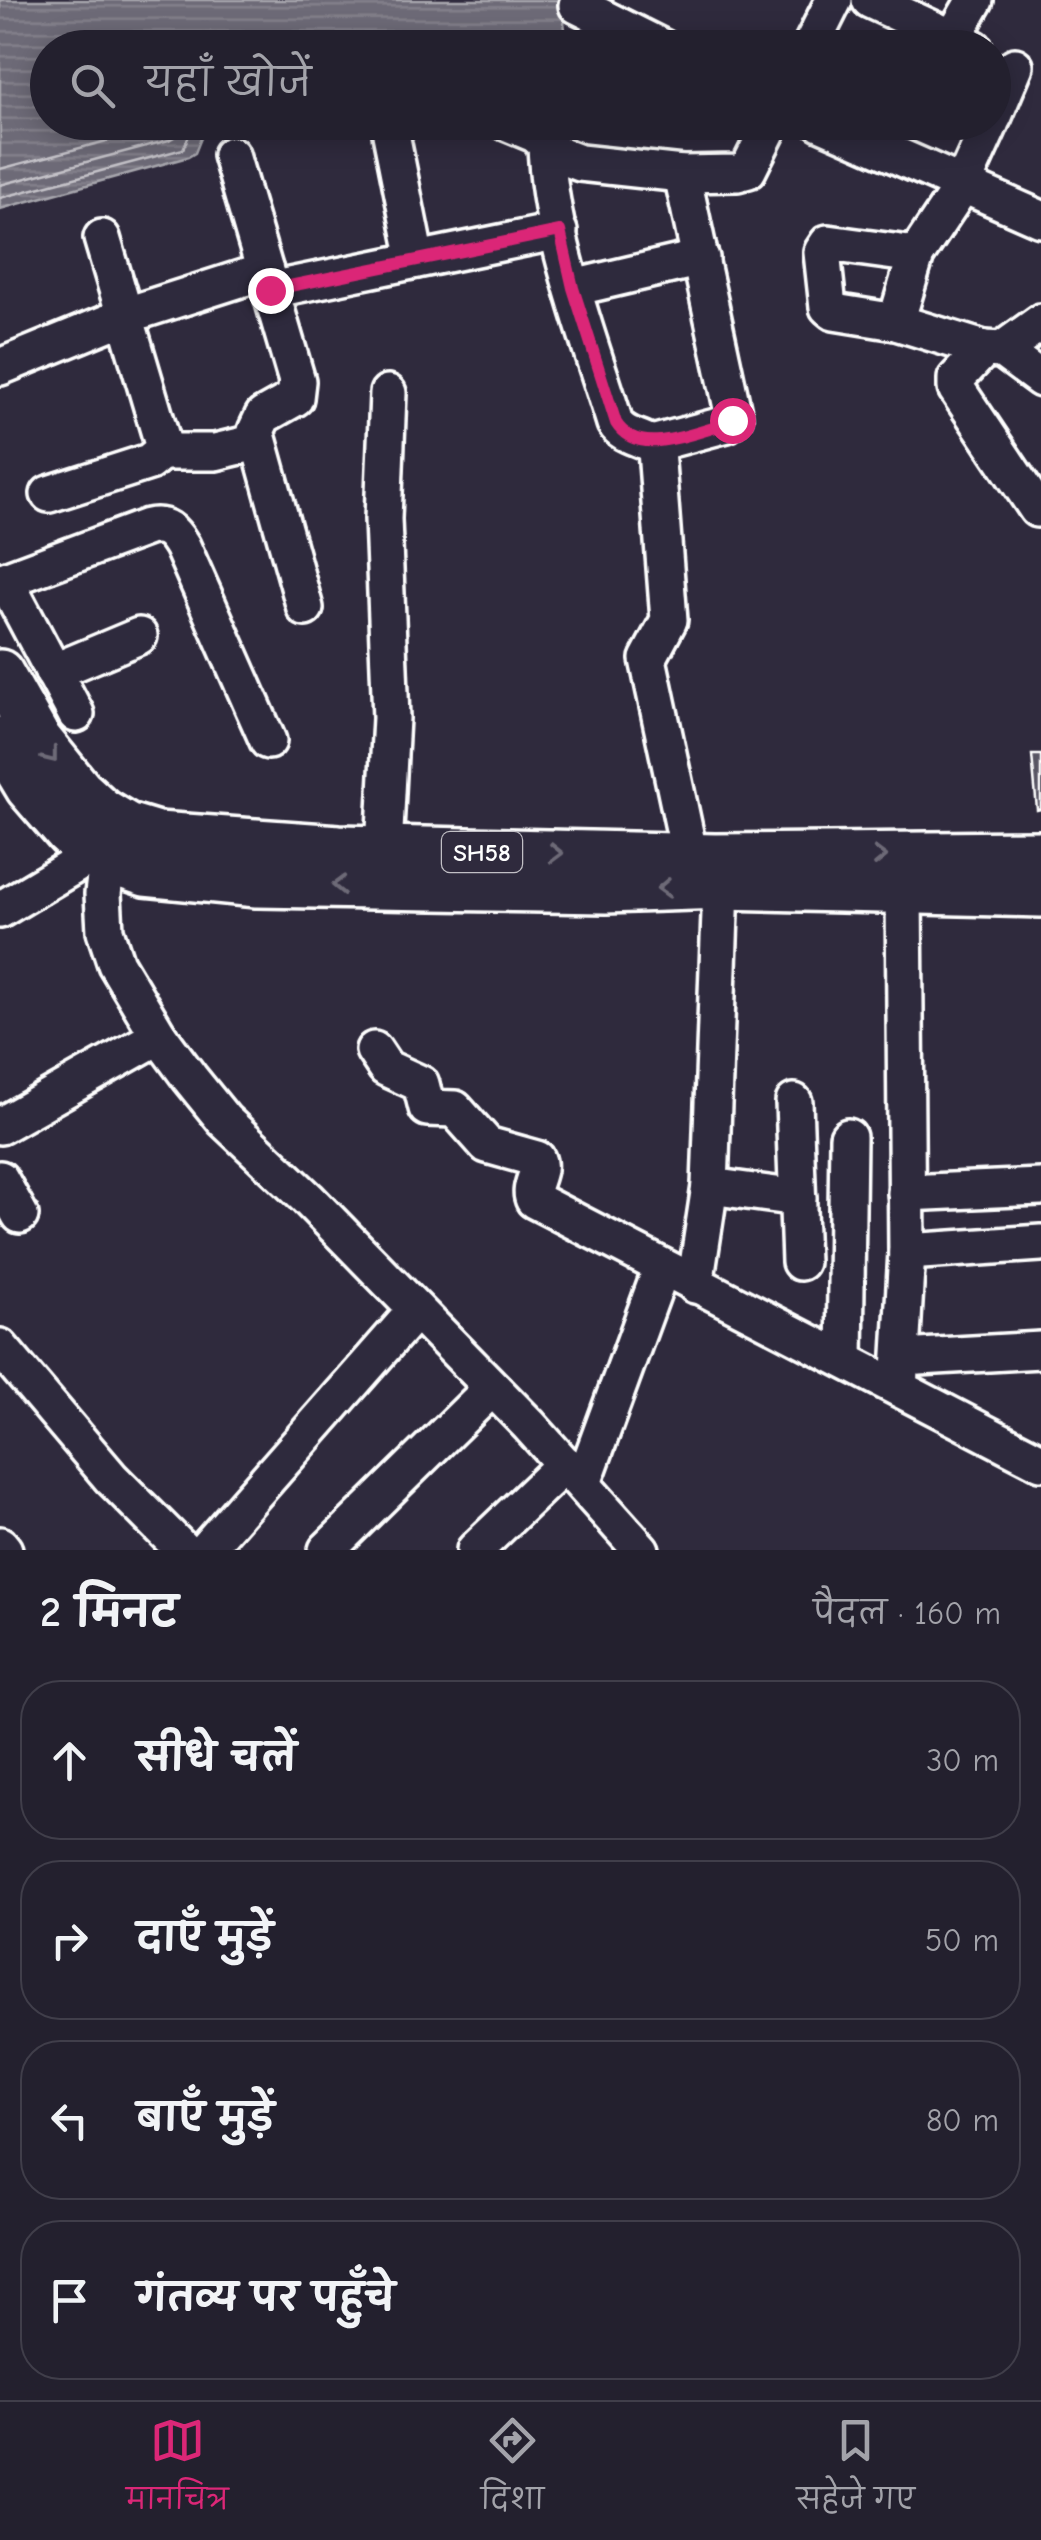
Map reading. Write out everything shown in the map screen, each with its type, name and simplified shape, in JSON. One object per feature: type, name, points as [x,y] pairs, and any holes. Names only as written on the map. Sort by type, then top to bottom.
[{"type":"main road","name":"SH58","points":[[0,673],[38,738],[79,790],[102,812],[157,835],[384,849],[471,870],[606,890],[706,872],[1041,854]]},
{"type":"main road","name":"SH58","points":[[0,740],[29,788],[68,833],[100,858],[145,874],[257,884],[471,870]]},
{"type":"main road","name":"SH58","points":[[706,872],[904,891],[1041,894]]},
{"type":"street","points":[[819,30],[834,0]]},
{"type":"street","points":[[870,0],[936,30]]},
{"type":"street","points":[[967,30],[975,0]]},
{"type":"street","points":[[577,5],[627,30]]},
{"type":"street","points":[[393,140],[416,260]]},
{"type":"street","points":[[543,140],[571,161],[682,174],[737,174],[748,170],[763,140]]},
{"type":"street","points":[[860,140],[1041,219]]},
{"type":"street","points":[[896,322],[916,254],[962,186],[983,140]]},
{"type":"street","points":[[546,142],[573,288],[616,423],[625,435],[652,444],[727,424],[734,417],[682,174]]},
{"type":"street","points":[[232,154],[298,389],[295,398],[259,420],[256,442],[305,608]]},
{"type":"street","points":[[3,358],[127,315],[268,280],[416,260],[560,231]]},
{"type":"street","points":[[102,238],[162,436],[160,452]]},
{"type":"street","points":[[916,254],[830,242],[823,248],[829,309],[896,322],[993,350],[1041,379]]},
{"type":"street","points":[[573,288],[701,258]]},
{"type":"street","points":[[1038,509],[956,388],[956,379],[993,350],[1041,322]]},
{"type":"street","points":[[384,849],[391,718],[382,519],[388,393]]},
{"type":"street","points":[[50,494],[148,462],[160,452],[215,452],[256,442]]},
{"type":"street","points":[[652,444],[656,454],[669,620],[648,659],[706,872],[710,1186],[696,1285]]},
{"type":"street","points":[[76,714],[2,580],[160,524],[169,528],[182,546],[268,741]]},
{"type":"street","points":[[54,672],[139,636]]},
{"type":"street","points":[[0,910],[100,858],[106,931],[116,964],[159,1036],[224,1120],[308,1199],[492,1388],[574,1474],[633,1547]]},
{"type":"street","points":[[900,1373],[907,1252],[904,891]]},
{"type":"street","points":[[0,1126],[159,1036]]},
{"type":"street","points":[[374,1050],[386,1068],[422,1084],[427,1108],[456,1109],[487,1144],[537,1158],[539,1165],[531,1193],[534,1200],[846,1360],[900,1373],[1041,1462]]},
{"type":"street","points":[[794,1102],[800,1262]]},
{"type":"street","points":[[846,1360],[848,1137]]},
{"type":"street","points":[[0,1179],[20,1215]]},
{"type":"street","points":[[710,1186],[798,1198]]},
{"type":"street","points":[[906,1193],[1041,1187]]},
{"type":"street","points":[[907,1252],[1041,1243]]},
{"type":"street","points":[[475,1550],[574,1474],[662,1267]]},
{"type":"street","points":[[205,1550],[416,1310]]},
{"type":"street","points":[[0,1346],[111,1478],[183,1550]]},
{"type":"street","points":[[900,1373],[1041,1350]]},
{"type":"street","points":[[327,1550],[492,1388]]},
{"type":"water","points":[[0,0],[567,0],[563,14],[565,30],[30,30],[30,140],[200,140],[195,153],[188,157],[0,209]]},
{"type":"building","points":[[1032,755],[1041,755],[1041,809],[1037,810]]},
{"type":"route","points":[[270,290],[560,231],[573,288],[622,432],[652,444],[732,420]]}]
